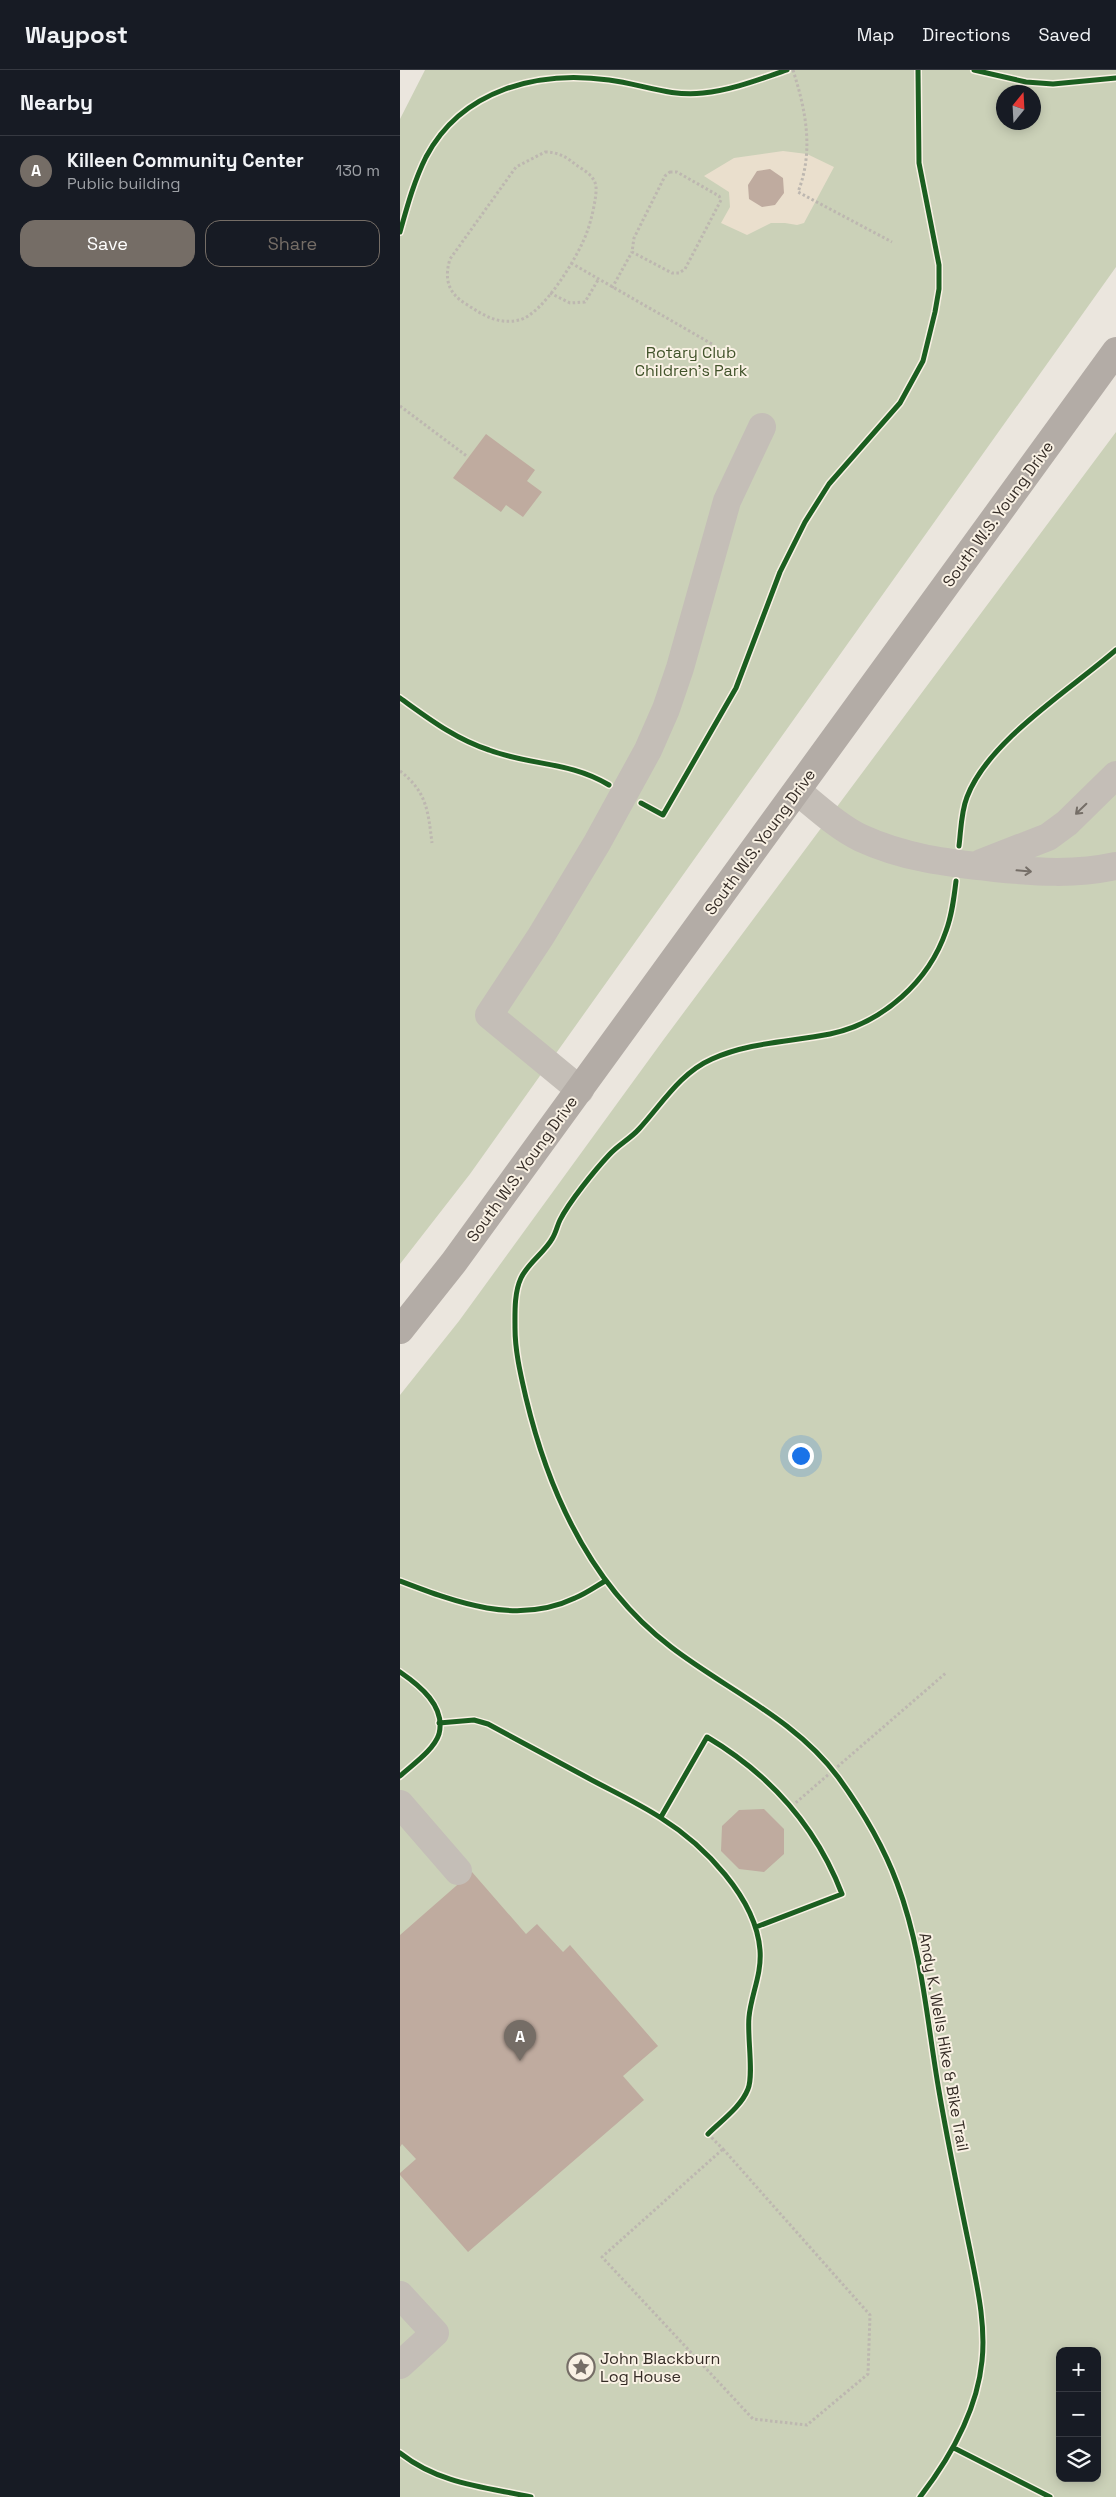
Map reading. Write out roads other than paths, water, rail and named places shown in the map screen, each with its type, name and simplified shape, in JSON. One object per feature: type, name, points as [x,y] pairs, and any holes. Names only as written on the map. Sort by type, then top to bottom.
[{"type":"main road","name":"South W.S. Young Drive","points":[[400,1330],[454,1262],[580,1090],[1116,351]]},
{"type":"lane","points":[[580,1090],[489,1015],[582,868],[626,794],[648,750],[666,709],[680,668],[726,501],[762,427]]},
{"type":"lane","points":[[976,866],[1048,837],[1068,823],[1116,775]]},
{"type":"lane","points":[[797,791],[859,837],[885,849],[920,858],[976,866],[1045,872],[1075,872],[1116,866]]},
{"type":"lane","points":[[400,1804],[458,1871]]},
{"type":"lane","points":[[400,2294],[435,2333],[400,2365]]},
{"type":"place","name":"Killeen Community Center","points":[[520,2061]]},
{"type":"place","name":"John Blackburn Log House","points":[[581,2367]]},
{"type":"park label","name":"Rotary Club Children's Park","points":[[691,361]]}]
